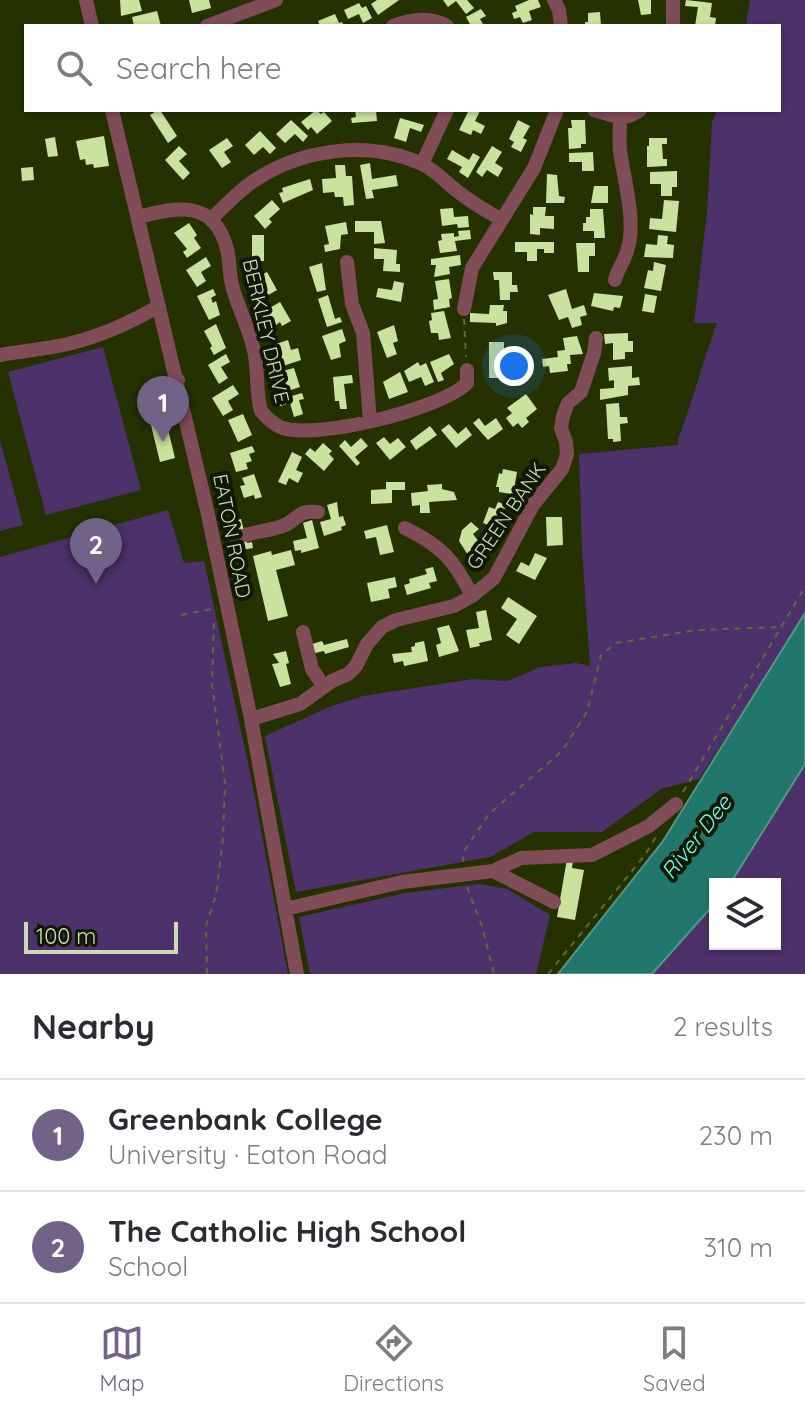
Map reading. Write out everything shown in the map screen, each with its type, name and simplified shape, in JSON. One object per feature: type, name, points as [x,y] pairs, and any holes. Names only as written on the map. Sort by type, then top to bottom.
[{"type":"street","points":[[86,0],[92,24]]},
{"type":"street","points":[[212,24],[276,0]]},
{"type":"street","points":[[554,0],[561,24]]},
{"type":"street","points":[[673,0],[673,24]]},
{"type":"street","points":[[399,24],[415,19],[442,24]]},
{"type":"street","name":"EATON ROAD","points":[[112,112],[159,306],[221,539],[226,608],[251,719],[297,974]]},
{"type":"street","points":[[422,164],[446,112]]},
{"type":"street","points":[[464,309],[474,290],[472,268],[534,168],[556,112]]},
{"type":"street","points":[[600,112],[620,119],[637,112]]},
{"type":"street","points":[[613,271],[627,251],[630,229],[626,178],[619,148],[620,119]]},
{"type":"street","points":[[138,217],[175,209],[202,212],[212,218],[248,185],[268,173],[307,157],[356,149],[375,150],[422,164],[461,195],[502,220]]},
{"type":"street","name":"BERKLEY DRIVE","points":[[212,218],[222,232],[228,251],[231,284],[252,345],[261,411],[279,427],[308,431],[396,416],[442,400],[469,382]]},
{"type":"street","points":[[351,270],[352,304],[363,333],[370,421]]},
{"type":"street","points":[[0,355],[67,344],[100,334],[129,324],[159,306]]},
{"type":"street","name":"GREEN BANK","points":[[251,719],[300,704],[348,674],[382,627],[396,620],[454,606],[494,578],[533,505],[562,469],[567,455],[561,428],[563,416],[568,403],[581,392],[596,338]]},
{"type":"street","points":[[158,418],[153,400],[157,382],[178,380]]},
{"type":"street","points":[[246,535],[287,524],[298,513],[318,512]]},
{"type":"street","points":[[405,528],[424,537],[452,560],[472,596]]},
{"type":"street","points":[[303,632],[312,669],[324,687]]},
{"type":"street","points":[[285,909],[402,882],[493,871],[521,858],[592,855],[649,826],[676,804]]},
{"type":"street","points":[[493,871],[554,902]]},
{"type":"path","points":[[464,309],[469,382]]},
{"type":"path","points":[[676,804],[805,587]]},
{"type":"path","points":[[181,615],[226,608]]},
{"type":"path","points":[[207,974],[206,926],[216,895],[223,838],[225,783],[212,684],[214,621],[226,608]]},
{"type":"path","points":[[494,974],[482,926],[462,874],[464,851],[489,814],[562,751],[587,712],[601,655],[616,643],[696,630],[781,627]]},
{"type":"path","points":[[548,974],[645,855],[660,829]]},
{"type":"shaded area","points":[[750,0],[805,0],[805,615],[699,779],[661,789],[602,832],[534,832],[490,857],[296,892],[265,736],[329,707],[363,696],[473,679],[508,681],[540,667],[576,663],[590,666],[579,454],[678,445],[717,323],[694,323],[707,212],[712,122],[716,112],[781,112],[781,24],[746,24]]},
{"type":"shaded area","points":[[103,347],[141,490],[46,515],[8,372]]},
{"type":"shaded area","points":[[0,440],[23,525],[0,531]]},
{"type":"shaded area","points":[[168,510],[184,563],[204,561],[251,777],[288,974],[0,974],[0,557]]},
{"type":"shaded area","points":[[805,764],[805,974],[651,974],[709,902],[709,950],[781,950],[781,878],[727,878]]},
{"type":"shaded area","points":[[479,884],[507,889],[550,915],[536,974],[310,974],[299,917],[405,893]]},
{"type":"water","name":"River Dee","points":[[805,613],[805,764],[734,878],[709,878],[709,910],[652,974],[558,974],[663,841]]},
{"type":"building","points":[[120,0],[139,0],[142,11],[121,16]]},
{"type":"building","points":[[189,0],[209,0],[211,8],[192,13]]},
{"type":"building","points":[[377,0],[399,0],[378,15],[371,4]]},
{"type":"building","points":[[443,0],[467,0],[474,8],[466,14],[456,1],[448,7]]},
{"type":"building","points":[[538,0],[541,7],[529,11],[532,20],[523,23],[520,17],[514,19],[512,13],[517,11],[515,6]]},
{"type":"building","points":[[638,0],[651,0],[651,14],[641,15]]},
{"type":"building","points":[[686,0],[712,3],[710,17],[716,18],[715,24],[695,24],[698,7],[685,6]]},
{"type":"building","points":[[359,3],[362,8],[366,6],[372,18],[363,23],[359,14],[348,19],[344,10]]},
{"type":"building","points":[[481,9],[486,16],[480,19],[483,24],[470,24],[466,17]]},
{"type":"building","points":[[157,11],[160,24],[134,24],[132,17]]},
{"type":"building","points":[[600,12],[601,24],[585,24],[588,13]]},
{"type":"building","points":[[335,14],[339,23],[343,24],[319,24],[318,21]]},
{"type":"building","points":[[161,112],[177,136],[168,143],[150,115]]},
{"type":"building","points":[[314,112],[324,112],[332,121],[317,134],[301,122]]},
{"type":"building","points":[[355,112],[376,112],[377,121],[352,123],[351,118],[356,117]]},
{"type":"building","points":[[468,112],[480,112],[475,121],[485,126],[481,134],[473,130],[471,135],[459,130]]},
{"type":"building","points":[[400,118],[424,125],[421,132],[410,128],[406,142],[394,138]]},
{"type":"building","points":[[291,120],[308,136],[303,142],[295,134],[285,143],[276,134]]},
{"type":"building","points":[[518,120],[530,126],[523,138],[527,140],[521,152],[511,147],[514,142],[509,139]]},
{"type":"building","points":[[571,120],[585,120],[586,144],[581,144],[581,148],[569,149],[568,128],[572,128]]},
{"type":"building","points":[[260,131],[276,148],[270,154],[263,147],[254,155],[245,145]]},
{"type":"building","points":[[104,136],[109,166],[94,168],[93,164],[86,165],[85,159],[80,160],[76,141]]},
{"type":"building","points":[[55,137],[58,156],[48,157],[45,139]]},
{"type":"building","points":[[227,138],[233,146],[224,152],[231,162],[222,168],[209,150]]},
{"type":"building","points":[[649,138],[667,138],[667,144],[662,144],[667,166],[647,167]]},
{"type":"building","points":[[179,146],[187,154],[179,161],[190,173],[183,180],[165,160]]},
{"type":"building","points":[[492,146],[502,152],[495,163],[503,168],[498,177],[487,170],[482,177],[476,172]]},
{"type":"building","points":[[452,150],[469,160],[473,153],[480,157],[468,178],[459,172],[462,167],[447,159]]},
{"type":"building","points":[[593,152],[594,171],[582,171],[582,162],[569,162],[569,153]]},
{"type":"building","points":[[370,163],[372,179],[396,175],[398,186],[372,190],[374,198],[366,199],[360,165]]},
{"type":"building","points":[[335,165],[345,165],[346,176],[352,176],[354,205],[344,206],[343,197],[335,197],[334,192],[323,193],[322,179],[336,178]]},
{"type":"building","points":[[33,167],[34,180],[22,181],[21,168]]},
{"type":"building","points":[[677,171],[677,187],[672,187],[672,196],[661,196],[661,184],[650,184],[650,172]]},
{"type":"building","points":[[547,174],[557,175],[559,196],[565,197],[564,203],[546,203]]},
{"type":"building","points":[[310,179],[313,190],[283,203],[279,193],[283,192],[282,188]]},
{"type":"building","points":[[594,186],[608,186],[608,203],[591,203]]},
{"type":"building","points":[[272,200],[280,209],[269,219],[272,222],[265,229],[254,216]]},
{"type":"building","points":[[664,200],[679,201],[676,232],[649,229],[650,218],[662,219]]},
{"type":"building","points":[[533,207],[546,207],[545,216],[554,216],[554,229],[540,228],[540,235],[530,234]]},
{"type":"building","points":[[453,208],[454,217],[468,216],[469,227],[458,228],[457,224],[442,226],[440,209]]},
{"type":"building","points":[[590,209],[603,209],[605,238],[594,238],[594,231],[583,231],[586,217],[590,217]]},
{"type":"building","points":[[355,221],[381,221],[385,243],[374,244],[374,232],[355,232]]},
{"type":"building","points":[[346,222],[348,234],[341,235],[340,249],[325,252],[324,245],[329,244],[325,226]]},
{"type":"building","points":[[189,223],[201,248],[187,258],[183,252],[187,249],[174,233]]},
{"type":"building","points":[[470,230],[471,239],[455,241],[457,251],[440,253],[438,241],[442,240],[441,234],[454,233],[454,237],[459,236],[458,231]]},
{"type":"building","points":[[252,235],[264,235],[264,261],[252,261]]},
{"type":"building","points":[[658,235],[668,236],[667,244],[674,245],[673,258],[644,257],[646,244],[657,245]]},
{"type":"building","points":[[515,242],[554,242],[554,253],[537,249],[537,261],[527,261],[527,252],[515,252]]},
{"type":"building","points":[[576,243],[595,243],[595,256],[589,256],[589,272],[578,272]]},
{"type":"building","points":[[374,248],[397,250],[396,264],[400,264],[400,272],[383,271],[384,259],[374,259]]},
{"type":"building","points":[[460,255],[461,265],[449,267],[450,274],[434,277],[436,265],[431,265],[431,259]]},
{"type":"building","points":[[206,257],[211,266],[201,272],[206,281],[197,287],[186,270]]},
{"type":"building","points":[[654,262],[666,265],[661,291],[644,288],[648,270],[653,271]]},
{"type":"building","points":[[322,263],[326,290],[317,292],[309,267]]},
{"type":"building","points":[[267,272],[277,290],[265,297],[254,279]]},
{"type":"building","points":[[493,272],[512,272],[512,285],[517,285],[518,292],[510,292],[510,300],[500,300],[499,280],[494,280]]},
{"type":"building","points":[[449,279],[450,307],[434,310],[433,300],[438,299],[435,281]]},
{"type":"building","points":[[394,281],[404,283],[401,302],[376,297],[378,288],[392,290]]},
{"type":"building","points":[[213,289],[216,295],[211,298],[213,303],[216,301],[220,315],[209,320],[197,296]]},
{"type":"building","points":[[566,289],[572,309],[584,305],[587,315],[580,317],[582,325],[572,328],[568,317],[559,320],[548,295]]},
{"type":"building","points":[[594,293],[623,296],[620,308],[614,307],[613,311],[591,306]]},
{"type":"building","points":[[645,294],[657,296],[654,313],[642,311]]},
{"type":"building","points":[[328,295],[335,319],[340,317],[342,322],[327,327],[318,299]]},
{"type":"building","points":[[280,302],[291,321],[282,326],[280,322],[276,325],[272,317],[265,321],[261,313]]},
{"type":"building","points":[[490,305],[504,305],[507,323],[496,326],[496,323],[470,322],[470,313],[489,314]]},
{"type":"building","points":[[444,311],[451,338],[439,340],[438,333],[431,333],[429,321],[432,320],[431,313]]},
{"type":"building","points":[[216,324],[226,348],[214,355],[204,331]]},
{"type":"building","points":[[394,325],[398,341],[393,343],[397,354],[387,358],[377,332]]},
{"type":"building","points":[[342,329],[346,341],[339,344],[341,357],[331,360],[322,336]]},
{"type":"building","points":[[628,333],[628,341],[633,341],[633,352],[625,352],[625,359],[613,360],[613,343],[605,344],[604,334]]},
{"type":"building","points":[[577,336],[583,354],[570,355],[568,371],[550,373],[549,366],[543,367],[542,359],[558,357],[557,351],[565,350],[563,338]]},
{"type":"building","points":[[288,340],[291,350],[298,348],[301,360],[274,369],[271,359],[280,356],[276,344]]},
{"type":"building","points":[[489,342],[504,342],[504,378],[489,378]]},
{"type":"building","points":[[226,354],[230,362],[221,367],[228,378],[219,384],[208,365]]},
{"type":"building","points":[[449,354],[454,364],[441,373],[444,380],[438,382],[430,362]]},
{"type":"building","points":[[418,362],[420,366],[426,363],[434,382],[425,386],[421,377],[409,382],[404,371]]},
{"type":"building","points":[[632,366],[632,378],[639,377],[640,385],[628,386],[628,395],[600,400],[600,389],[614,388],[614,380],[609,381],[608,368]]},
{"type":"building","points":[[294,368],[300,387],[288,391],[284,377],[276,379],[275,373]]},
{"type":"building","points":[[400,372],[408,392],[389,399],[383,382]]},
{"type":"building","points":[[352,375],[353,383],[344,384],[347,409],[340,409],[339,401],[335,401],[333,377]]},
{"type":"building","points":[[233,385],[239,394],[228,401],[233,410],[223,416],[212,398]]},
{"type":"building","points":[[302,393],[304,399],[299,400],[303,414],[294,417],[290,403],[280,406],[278,400]]},
{"type":"building","points":[[526,394],[537,409],[526,418],[529,422],[522,428],[518,423],[513,427],[506,418],[512,413],[507,408]]},
{"type":"building","points":[[619,403],[620,417],[627,417],[628,423],[620,424],[621,441],[613,442],[613,439],[608,439],[606,404]]},
{"type":"building","points":[[243,414],[252,435],[238,442],[228,420]]},
{"type":"building","points":[[479,418],[485,426],[496,418],[503,429],[488,440],[473,423]]},
{"type":"building","points":[[166,421],[175,458],[160,462],[151,425]]},
{"type":"building","points":[[449,424],[458,434],[466,427],[472,435],[456,448],[441,430]]},
{"type":"building","points":[[430,426],[437,435],[416,450],[410,441]]},
{"type":"building","points":[[384,437],[390,444],[398,438],[406,447],[390,460],[376,443]]},
{"type":"building","points":[[361,438],[368,446],[355,457],[360,463],[357,466],[339,446],[345,440],[351,447]]},
{"type":"building","points":[[323,443],[332,451],[329,454],[334,459],[324,471],[305,454],[310,448],[315,452]]},
{"type":"building","points":[[252,446],[255,452],[249,454],[252,461],[246,463],[248,469],[236,472],[230,453]]},
{"type":"building","points":[[292,452],[302,457],[296,470],[303,473],[298,483],[289,478],[286,485],[278,482]]},
{"type":"building","points":[[503,469],[517,472],[514,489],[524,491],[522,503],[510,500],[511,494],[499,492],[499,487],[496,487]]},
{"type":"building","points":[[254,474],[262,497],[255,499],[254,495],[244,498],[240,486],[245,485],[242,478]]},
{"type":"building","points":[[386,482],[405,482],[405,490],[392,490],[392,503],[371,504],[371,490],[386,489]]},
{"type":"building","points":[[442,484],[442,489],[454,492],[457,500],[429,502],[430,513],[420,513],[420,505],[412,506],[411,493],[428,491],[427,485]]},
{"type":"building","points":[[337,502],[339,517],[343,516],[346,525],[341,527],[342,530],[324,536],[320,522],[331,519],[327,505]]},
{"type":"building","points":[[498,502],[506,505],[498,535],[486,531],[488,525],[483,523],[489,507],[495,509]]},
{"type":"building","points":[[546,517],[562,517],[563,545],[547,546]]},
{"type":"building","points":[[241,519],[247,543],[252,542],[253,548],[236,551],[229,522]]},
{"type":"building","points":[[312,520],[319,548],[301,553],[301,550],[295,551],[293,541],[307,538],[303,523]]},
{"type":"building","points":[[471,522],[479,529],[473,534],[491,554],[475,566],[459,541],[462,530]]},
{"type":"building","points":[[387,525],[394,552],[380,555],[376,537],[366,539],[364,531]]},
{"type":"building","points":[[291,550],[295,565],[276,570],[288,616],[268,621],[253,556]]},
{"type":"building","points":[[535,553],[547,558],[535,580],[516,571],[521,562],[529,566]]},
{"type":"building","points":[[433,567],[437,581],[429,583],[431,588],[407,595],[404,585],[410,583],[409,579],[427,574],[425,569]]},
{"type":"building","points":[[395,577],[397,587],[388,589],[390,598],[371,602],[367,583]]},
{"type":"building","points":[[508,597],[537,616],[519,644],[506,635],[517,619],[501,608]]},
{"type":"building","points":[[486,610],[492,640],[470,648],[466,630],[479,628],[476,612]]},
{"type":"building","points":[[449,625],[459,651],[439,657],[436,645],[441,643],[437,628]]},
{"type":"building","points":[[347,639],[349,647],[325,654],[324,651],[315,653],[312,644],[322,641],[324,645]]},
{"type":"building","points":[[424,641],[428,661],[404,666],[403,661],[394,663],[392,654],[412,652],[411,647],[415,643]]},
{"type":"building","points":[[286,651],[291,684],[280,687],[272,664],[279,663],[273,654]]},
{"type":"building","points":[[567,859],[573,860],[572,868],[584,870],[575,920],[557,917]]},
{"type":"tunnel","points":[[229,538],[246,535]]},
{"type":"place","name":"Greenbank College","points":[[163,442]]},
{"type":"place","name":"The Catholic High School","points":[[96,584]]}]
